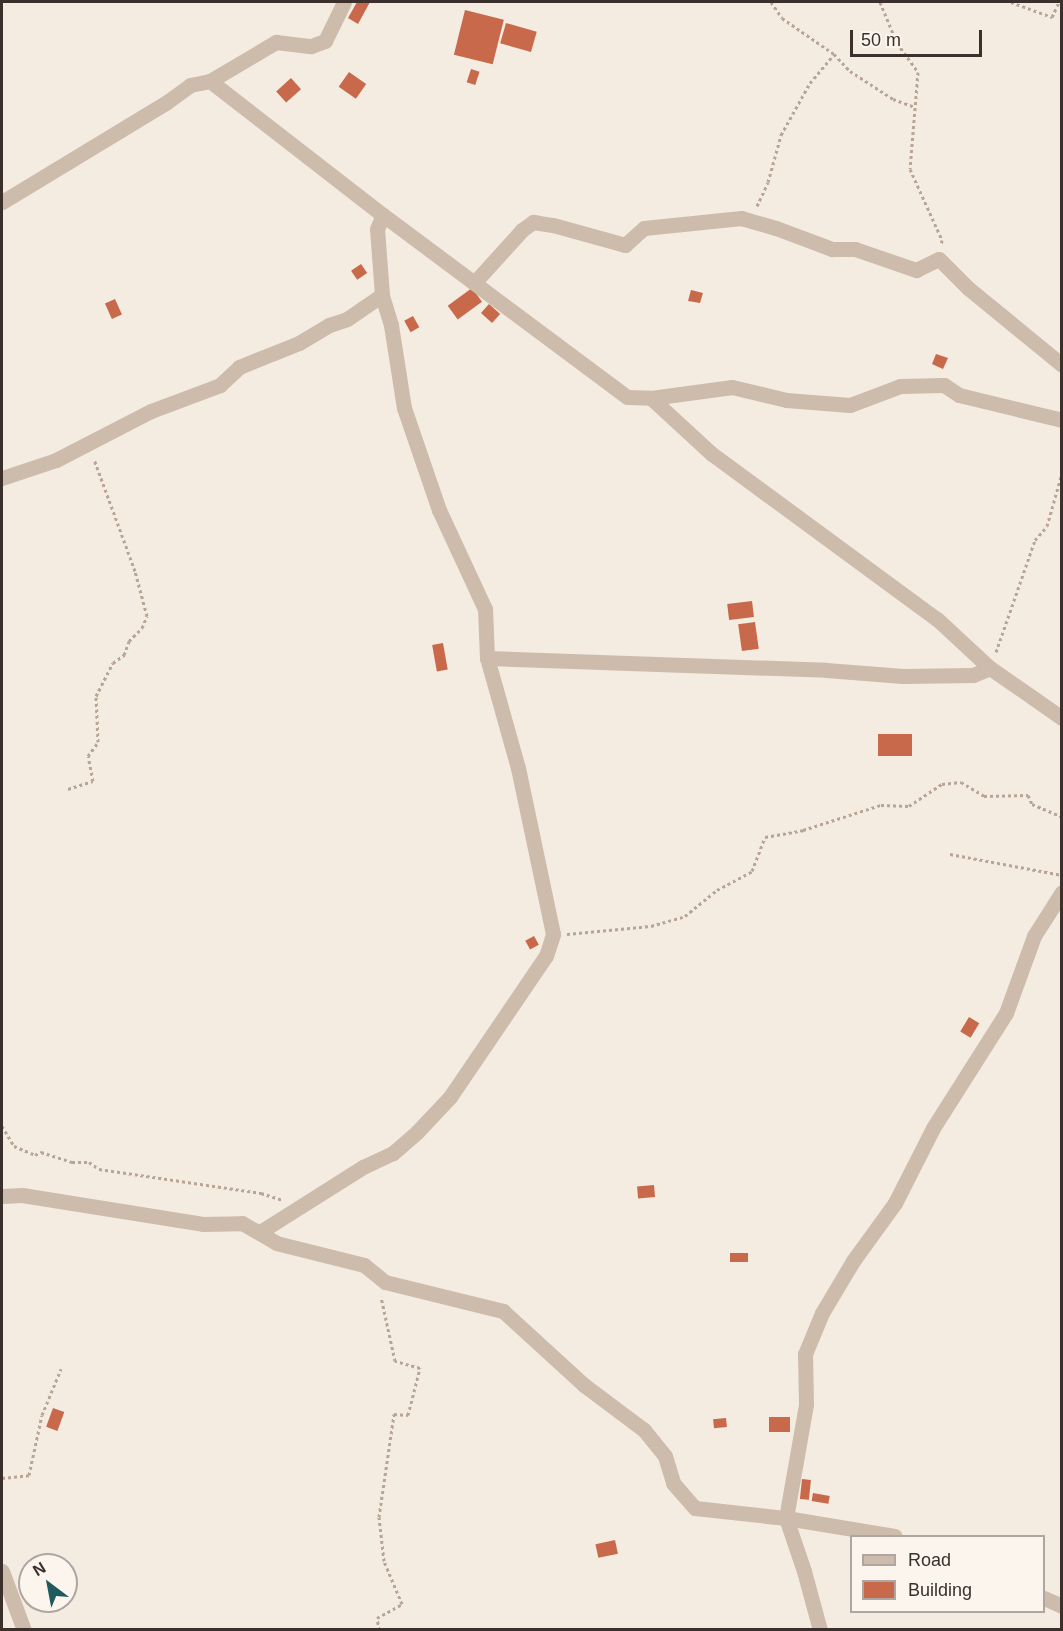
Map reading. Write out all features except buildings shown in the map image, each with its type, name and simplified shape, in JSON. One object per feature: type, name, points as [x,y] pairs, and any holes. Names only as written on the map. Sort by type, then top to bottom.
[{"type":"street","points":[[2,202],[167,102],[190,85],[210,81],[276,42],[311,46],[325,41],[344,2]]},
{"type":"street","points":[[210,81],[383,215],[627,397],[651,398],[732,387],[786,400],[850,405],[900,386],[944,385],[958,395],[1062,420]]},
{"type":"street","points":[[260,1232],[363,1167],[393,1153],[417,1132],[450,1097],[546,956],[553,934],[518,768],[487,658],[485,609],[439,510],[404,408],[391,325],[382,295],[377,229],[383,215]]},
{"type":"street","points":[[474,283],[522,230],[533,222],[625,244],[644,228],[741,218],[776,228],[832,249],[855,249],[916,270],[939,259],[968,288],[1062,365]]},
{"type":"street","points":[[2,478],[56,460],[151,411],[220,385],[239,367],[299,343],[329,325],[347,319],[382,295]]},
{"type":"street","points":[[651,398],[712,454],[938,620],[990,668],[1062,718]]},
{"type":"street","points":[[487,658],[826,670],[903,676],[973,675],[990,668]]},
{"type":"street","points":[[820,1629],[786,1518],[806,1404],[805,1354],[822,1313],[853,1261],[895,1203],[933,1128],[1006,1013],[1034,936],[1062,892]]},
{"type":"street","points":[[2,1196],[22,1195],[203,1224],[242,1223],[276,1243],[364,1265],[385,1282],[502,1311],[584,1385],[644,1430],[665,1456],[673,1483],[695,1508],[786,1518],[889,1535]]},
{"type":"street","points":[[2,1571],[24,1629]]},
{"type":"street","points":[[1045,1598],[1062,1606]]},
{"type":"path","points":[[771,2],[782,18],[834,54],[850,71],[893,99],[916,107]]},
{"type":"path","points":[[880,2],[897,43],[918,72],[910,169],[942,240],[939,259]]},
{"type":"path","points":[[1011,2],[1052,17],[1059,2]]},
{"type":"path","points":[[741,218],[758,206],[768,182],[781,135],[810,82],[834,54]]},
{"type":"path","points":[[68,789],[93,781],[88,756],[98,742],[96,696],[113,663],[124,655],[129,641],[142,628],[147,616],[135,571],[100,483],[96,463],[84,446]]},
{"type":"path","points":[[990,668],[1007,627],[1035,540],[1047,526],[1062,472]]},
{"type":"path","points":[[553,934],[651,926],[685,916],[717,890],[752,871],[765,837],[803,830],[881,805],[909,806],[942,784],[961,782],[984,796],[1028,795],[1032,804],[1062,817]]},
{"type":"path","points":[[950,854],[1062,875]]},
{"type":"path","points":[[2,1126],[14,1146],[36,1155],[41,1152],[72,1161],[89,1162],[99,1169],[155,1179],[261,1193],[303,1206]]},
{"type":"path","points":[[376,1274],[395,1361],[420,1368],[408,1415],[394,1414],[379,1517],[384,1561],[402,1604],[377,1618],[379,1629]]},
{"type":"path","points":[[2,1478],[29,1474],[42,1414],[61,1369]]}]
